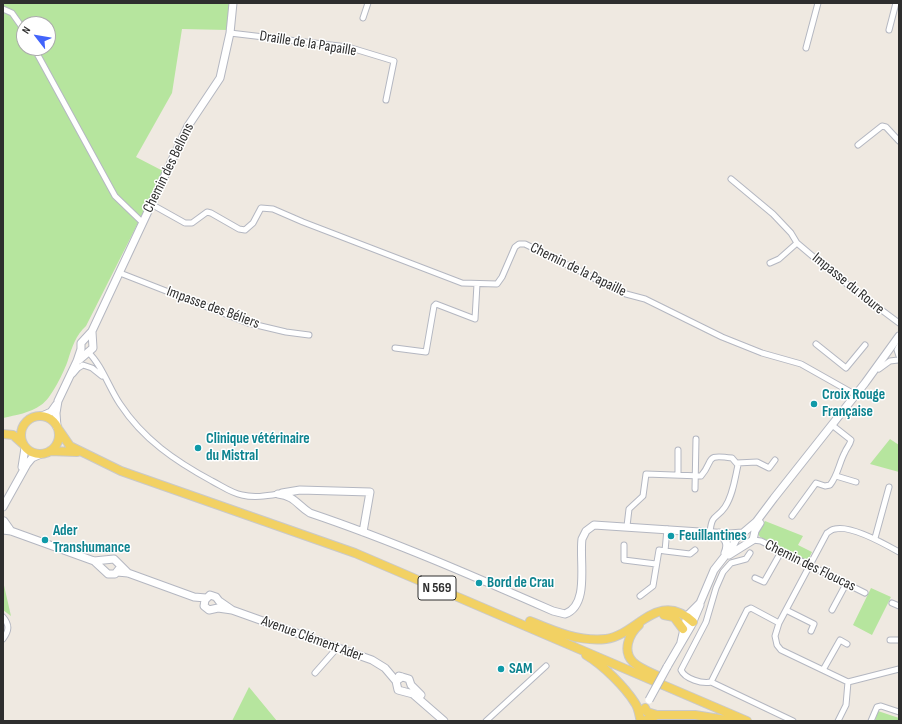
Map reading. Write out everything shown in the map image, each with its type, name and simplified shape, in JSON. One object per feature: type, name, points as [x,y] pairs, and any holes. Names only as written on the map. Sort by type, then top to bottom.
[{"type":"main road","points":[[42,416],[53,421],[58,429],[57,444],[50,451],[41,454],[32,452],[13,435],[3,432],[14,430],[32,418],[42,416]]},
{"type":"main road","points":[[24,424],[21,434],[24,446]]},
{"type":"main road","name":"N 569","points":[[58,429],[66,443],[81,454]]},
{"type":"main road","name":"N 569","points":[[50,451],[70,451],[81,454],[135,477],[355,553],[552,636],[747,721]]},
{"type":"main road","name":"N 569","points":[[435,587],[461,593],[531,622],[585,639],[608,639],[625,632],[642,619],[656,613],[674,611],[685,621]]},
{"type":"main road","name":"N 569","points":[[685,621],[674,617],[660,615],[641,624],[630,637],[627,650],[632,662],[641,668],[690,692],[706,702]]},
{"type":"main road","name":"N 569","points":[[552,636],[592,659],[624,689],[637,705],[641,720]]},
{"type":"main road","points":[[645,708],[647,712],[657,715],[695,715],[722,718],[732,721]]},
{"type":"main road","points":[[641,720],[657,715]]},
{"type":"street","name":"Chemin des Bellons","points":[[42,416],[51,412],[58,401],[77,361],[87,347],[92,331],[188,126],[220,78],[230,33],[233,3]]},
{"type":"street","points":[[364,18],[368,3]]},
{"type":"street","points":[[806,48],[818,3]]},
{"type":"street","points":[[890,30],[896,3]]},
{"type":"street","points":[[3,10],[12,13],[16,19]]},
{"type":"street","name":"Draille de la Papaille","points":[[230,33],[348,47],[394,61],[386,100]]},
{"type":"street","points":[[38,56],[115,196],[143,223]]},
{"type":"street","points":[[858,145],[882,126],[886,127],[899,141]]},
{"type":"street","name":"Impasse du Roure","points":[[731,179],[773,214],[792,233],[798,243],[839,279],[899,323]]},
{"type":"street","name":"Chemin de la Papaille","points":[[152,204],[185,223],[192,224],[207,212],[239,229],[245,230],[253,223],[261,208],[273,209],[462,283],[497,284],[502,277],[515,247],[519,244],[524,244],[626,294],[645,299],[722,337],[762,352],[801,364],[856,395]]},
{"type":"street","name":"Impasse du Roure","points":[[770,263],[779,259],[798,243]]},
{"type":"street","name":"Impasse des Béliers","points":[[120,274],[196,304],[221,311],[248,322],[286,332],[309,335]]},
{"type":"street","points":[[395,348],[426,352],[434,306],[436,304],[475,319],[476,284]]},
{"type":"street","points":[[878,369],[899,336]]},
{"type":"street","points":[[895,356],[899,336]]},
{"type":"street","points":[[895,356],[899,342]]},
{"type":"street","points":[[816,344],[846,368],[865,345]]},
{"type":"street","points":[[793,721],[708,682],[684,675],[682,667],[689,657],[706,622],[716,588],[723,572],[732,563],[746,559],[750,553],[752,536],[756,522],[865,383],[878,369],[895,356],[899,346]]},
{"type":"street","points":[[87,347],[97,362],[103,376],[132,421],[148,438],[172,457],[240,495],[260,497],[300,490],[370,492],[363,532]]},
{"type":"street","points":[[67,383],[78,368],[84,365],[92,368],[103,376]]},
{"type":"street","name":"Chemin des Bellons","points":[[58,401],[56,413],[58,429]]},
{"type":"street","points":[[792,516],[816,483],[830,486],[836,476],[851,440],[832,425]]},
{"type":"street","points":[[695,489],[696,438]]},
{"type":"street","points":[[3,499],[22,465],[24,446]]},
{"type":"street","points":[[678,450],[678,475]]},
{"type":"street","points":[[3,507],[27,464],[32,458],[41,454]]},
{"type":"street","points":[[627,526],[629,509],[643,496],[646,474],[701,476],[708,462],[715,456],[732,458],[737,462],[757,462],[768,468],[775,460]]},
{"type":"street","points":[[710,532],[712,518],[725,507],[733,487],[738,465],[737,462]]},
{"type":"street","points":[[836,476],[856,482]]},
{"type":"street","points":[[875,538],[889,487]]},
{"type":"street","points":[[300,505],[303,495],[308,491]]},
{"type":"street","points":[[278,494],[294,498],[310,513],[363,532],[481,579],[553,611],[565,614],[574,609],[580,600],[581,545],[586,530],[594,524],[752,536]]},
{"type":"street","points":[[3,521],[11,531]]},
{"type":"street","points":[[899,552],[875,538],[835,528],[826,533],[786,610],[775,636],[777,645],[781,650],[848,682],[899,669]]},
{"type":"street","points":[[665,551],[667,529]]},
{"type":"street","points":[[3,530],[11,531],[94,561],[114,560],[118,569],[205,601],[209,610],[218,605],[216,597],[212,595],[205,601]]},
{"type":"street","points":[[719,533],[750,553]]},
{"type":"street","points":[[681,642],[685,621],[700,603],[709,580],[722,559],[727,545],[725,539],[719,533]]},
{"type":"street","points":[[722,559],[738,545],[752,536]]},
{"type":"street","points":[[641,720],[649,700],[681,642],[685,621],[707,589],[718,568],[738,545],[752,536]]},
{"type":"street","name":"Chemin des Floucas","points":[[752,536],[781,552],[865,593]]},
{"type":"street","points":[[624,544],[624,560],[656,564]]},
{"type":"street","points":[[640,596],[654,586],[659,550],[690,554],[695,550]]},
{"type":"street","points":[[755,578],[764,582],[781,552]]},
{"type":"street","points":[[103,570],[103,564],[106,560]]},
{"type":"street","points":[[94,561],[110,575],[118,569]]},
{"type":"street","points":[[832,610],[846,584]]},
{"type":"street","points":[[892,603],[899,606]]},
{"type":"street","name":"Avenue Clément Ader","points":[[218,605],[377,662],[399,679]]},
{"type":"street","points":[[708,682],[747,610],[751,608],[780,623]]},
{"type":"street","points":[[786,610],[814,624],[811,631]]},
{"type":"street","points":[[3,617],[9,627],[8,633],[3,639]]},
{"type":"street","points":[[823,670],[840,640],[848,644]]},
{"type":"street","points":[[890,640],[899,640]]},
{"type":"street","points":[[315,673],[338,647]]},
{"type":"street","points":[[486,721],[546,666]]},
{"type":"street","points":[[399,679],[409,679],[409,688],[401,692],[398,690],[399,679]]},
{"type":"street","points":[[838,721],[846,705],[848,682]]},
{"type":"street","points":[[409,688],[439,713],[443,720]]},
{"type":"street","points":[[871,721],[877,707],[881,706],[899,712]]},
{"type":"green space","points":[[3,3],[230,3],[227,30],[182,29],[172,93],[136,157],[163,171],[86,326],[80,333],[71,350],[57,385],[45,402],[37,408],[3,418]]},
{"type":"green space","points":[[890,439],[899,445],[899,472],[870,464]]},
{"type":"green space","points":[[765,521],[803,536],[798,545],[812,552],[809,558],[806,560],[760,537],[757,532]]},
{"type":"green space","points":[[3,581],[11,616],[3,610]]},
{"type":"green space","points":[[871,588],[891,597],[872,635],[853,625]]},
{"type":"green space","points":[[249,687],[277,721],[232,721]]},
{"type":"green space","points":[[878,711],[899,718],[899,721],[875,721]]},
{"type":"place","name":"Croix Rouge Française","points":[[814,404]]},
{"type":"place","name":"Clinique vétérinaire du Mistral","points":[[198,448]]},
{"type":"place","name":"Feuillantines","points":[[671,536]]},
{"type":"place","name":"Ader Transhumance","points":[[45,540]]},
{"type":"place","name":"Bord de Crau","points":[[479,583]]},
{"type":"place","name":"SAM","points":[[501,669]]}]
